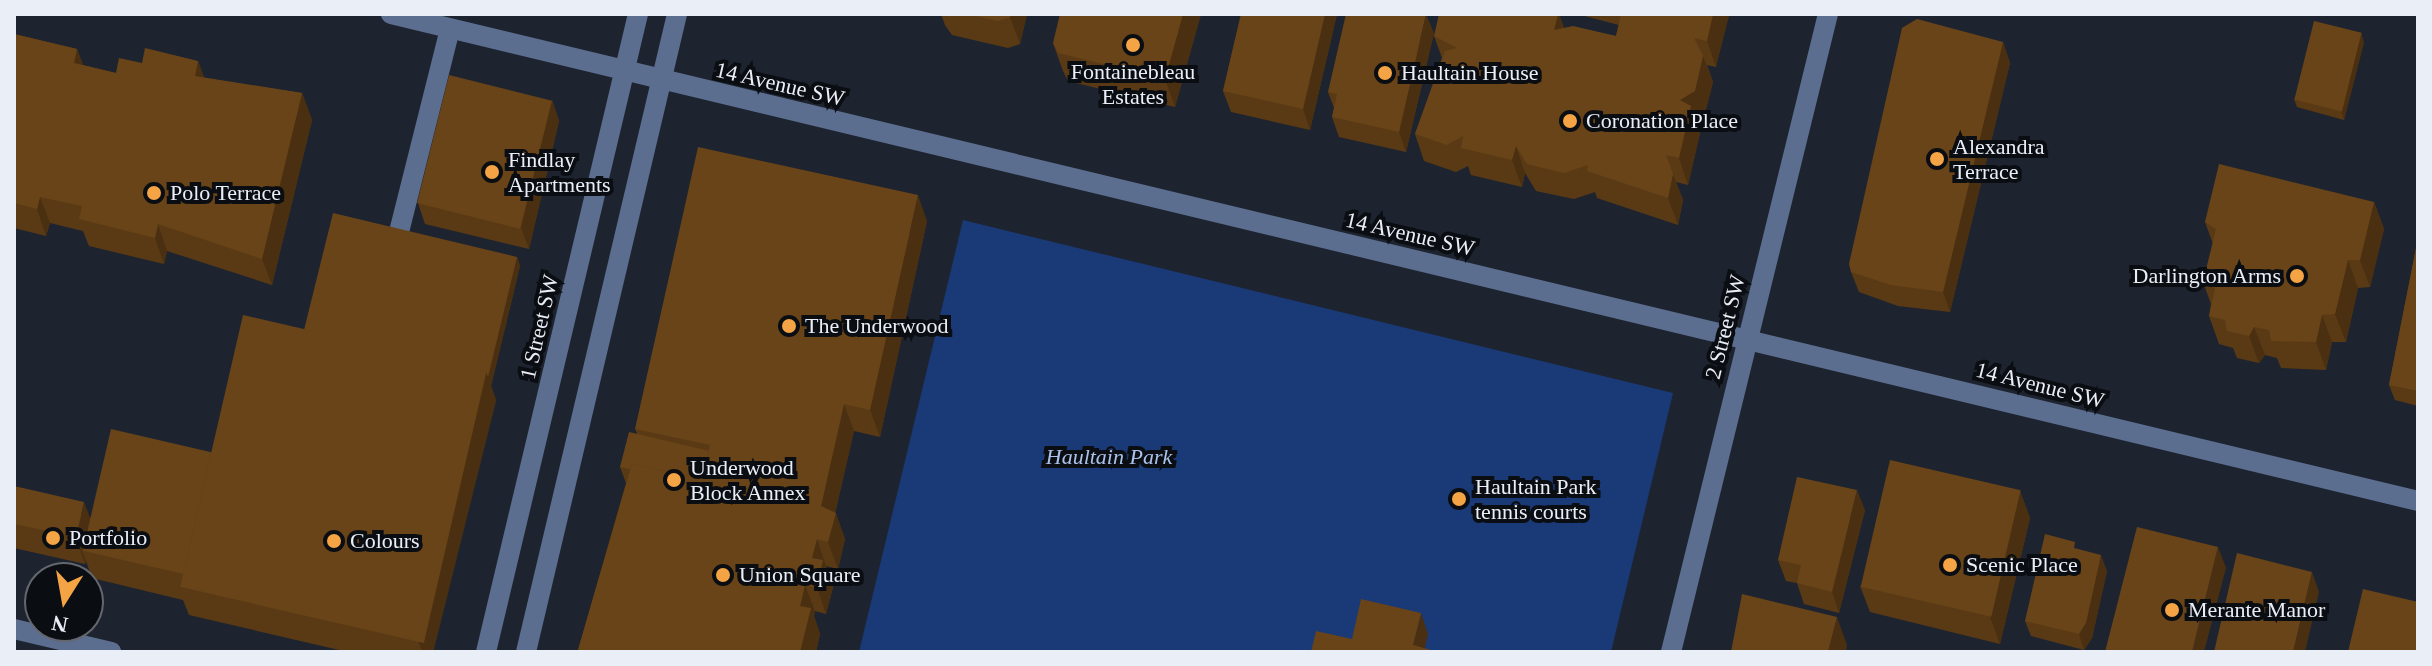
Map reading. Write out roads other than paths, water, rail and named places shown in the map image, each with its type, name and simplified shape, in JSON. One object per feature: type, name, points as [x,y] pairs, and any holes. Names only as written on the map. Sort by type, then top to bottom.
[{"type":"street","name":"14 Avenue SW","points":[[391,14],[2418,501]]},
{"type":"street","name":"1 Street SW","points":[[486,652],[638,14]]},
{"type":"street","points":[[526,652],[677,14]]},
{"type":"street","name":"2 Street SW","points":[[1671,652],[1828,14]]},
{"type":"street","points":[[400,228],[450,29]]},
{"type":"street","points":[[14,629],[111,652]]},
{"type":"place","name":"Fontainebleau Estates","points":[[1133,45]]},
{"type":"place","name":"Haultain House","points":[[1385,73]]},
{"type":"place","name":"Coronation Place","points":[[1570,121]]},
{"type":"place","name":"Alexandra Terrace","points":[[1937,159]]},
{"type":"place","name":"Findlay Apartments","points":[[492,172]]},
{"type":"place","name":"Polo Terrace","points":[[154,193]]},
{"type":"place","name":"Darlington Arms","points":[[2297,276]]},
{"type":"place","name":"The Underwood","points":[[789,326]]},
{"type":"place","name":"Underwood Block Annex","points":[[674,480]]},
{"type":"place","name":"Haultain Park tennis courts","points":[[1459,499]]},
{"type":"place","name":"Portfolio","points":[[53,538]]},
{"type":"place","name":"Colours","points":[[334,541]]},
{"type":"place","name":"Scenic Place","points":[[1950,565]]},
{"type":"place","name":"Union Square","points":[[723,575]]},
{"type":"place","name":"Merante Manor","points":[[2172,610]]},
{"type":"park label","name":"Haultain Park","points":[[1109,457]]}]
